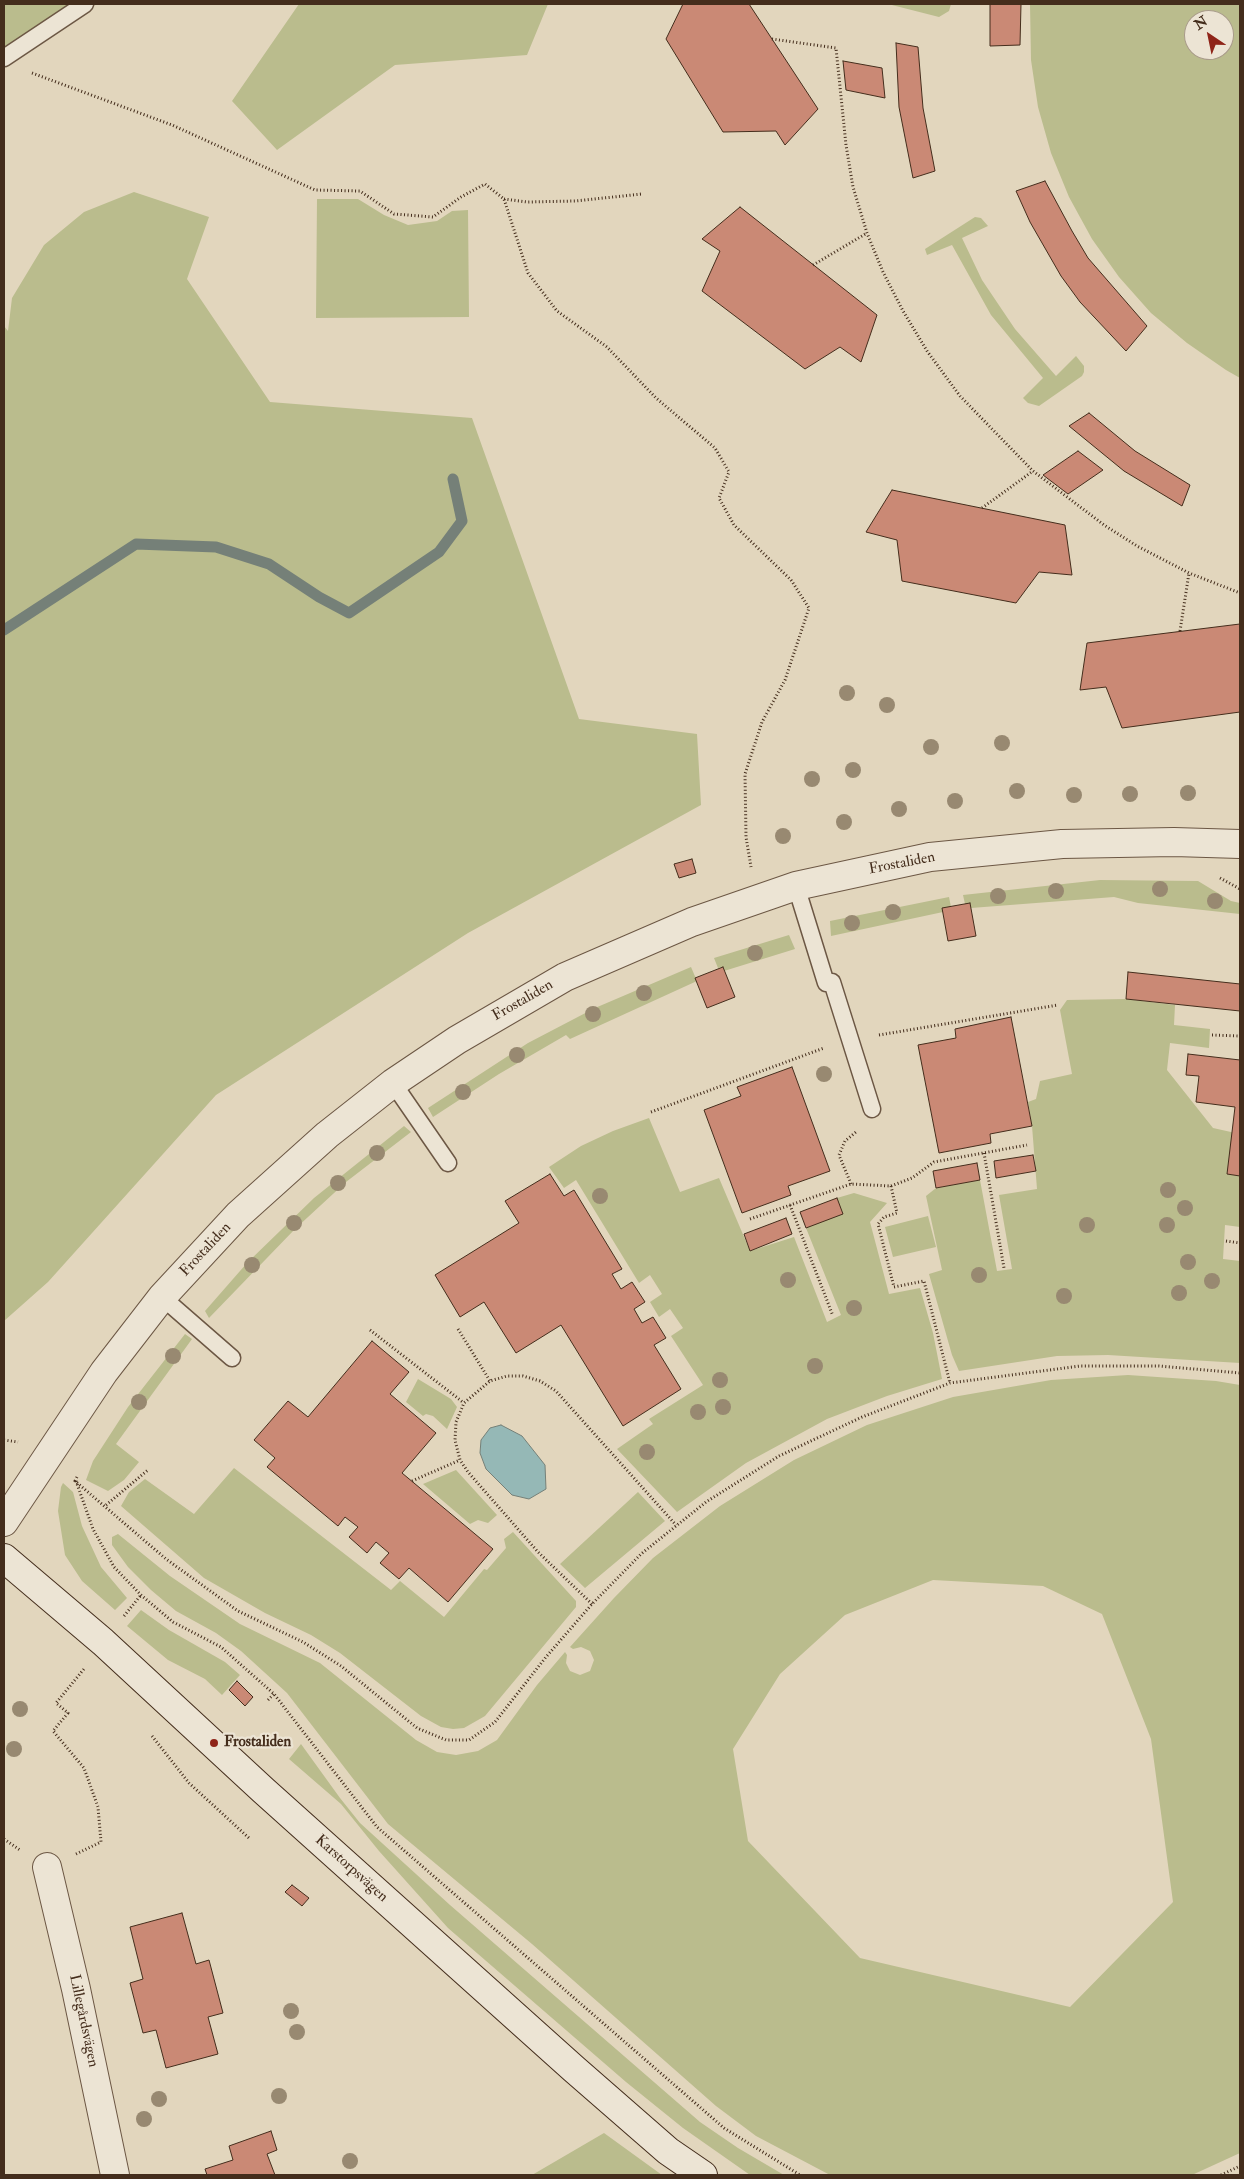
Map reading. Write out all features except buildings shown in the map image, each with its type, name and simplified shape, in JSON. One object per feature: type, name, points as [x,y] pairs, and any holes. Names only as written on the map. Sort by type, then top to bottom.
[{"type":"street","name":"Frostaliden","points":[[4,1522],[104,1372],[162,1297],[238,1216],[328,1135],[392,1083],[457,1040],[565,977],[692,922],[796,886],[930,857],[1062,844],[1174,842],[1240,844]]},
{"type":"street","name":"Karstorpsvägen","points":[[4,1558],[103,1642],[263,1790],[574,2069],[668,2151],[703,2175]]},
{"type":"street","name":"Lillegårdsvägen","points":[[47,1867],[76,1989],[115,2175]]},
{"type":"lane","points":[[4,58],[85,4]]},
{"type":"lane","points":[[796,886],[872,1109]]},
{"type":"lane","points":[[392,1083],[448,1163]]},
{"type":"lane","points":[[162,1297],[232,1358]]},
{"type":"path","points":[[772,40],[836,48],[846,145],[853,187],[867,233],[891,288],[927,351],[960,396],[1033,471],[1104,525],[1137,546],[1189,574],[1240,593]]},
{"type":"path","points":[[22,69],[172,125],[316,190],[360,191],[394,214],[433,217],[461,197],[485,184],[504,199],[527,202],[575,201],[642,194]]},
{"type":"path","points":[[504,199],[528,273],[557,311],[607,347],[656,398],[715,448],[729,472],[720,498],[734,525],[791,580],[809,608],[785,680],[762,722],[745,774],[746,837],[756,900]]},
{"type":"path","points":[[813,265],[867,233]]},
{"type":"path","points":[[982,508],[1033,471]]},
{"type":"path","points":[[1180,631],[1189,574]]},
{"type":"path","points":[[1213,874],[1240,889]]},
{"type":"path","points":[[1212,1035],[1240,1036]]},
{"type":"path","points":[[852,1184],[839,1155],[844,1141],[856,1132],[864,1130]]},
{"type":"path","points":[[750,1219],[852,1184],[891,1186],[912,1178],[934,1162],[1027,1145]]},
{"type":"path","points":[[984,1152],[1004,1268]]},
{"type":"path","points":[[891,1186],[897,1213],[884,1217],[878,1224],[894,1287],[924,1281],[950,1383]]},
{"type":"path","points":[[790,1205],[833,1316]]},
{"type":"path","points":[[1226,1242],[1240,1243]]},
{"type":"path","points":[[370,1330],[464,1403]]},
{"type":"path","points":[[458,1330],[490,1381]]},
{"type":"path","points":[[68,1474],[166,1560],[238,1611],[303,1642],[341,1666],[417,1728],[446,1740],[469,1740],[495,1722],[546,1657],[592,1604],[641,1554],[706,1502],[779,1456],[862,1417],[950,1383],[1080,1366],[1159,1366],[1240,1373]]},
{"type":"path","points":[[592,1604],[538,1552],[477,1484],[460,1460],[455,1440],[456,1422],[464,1403],[490,1381],[507,1376],[523,1376],[540,1380],[556,1391],[676,1525]]},
{"type":"path","points":[[4,1440],[24,1443]]},
{"type":"path","points":[[412,1481],[460,1460]]},
{"type":"path","points":[[106,1506],[148,1470]]},
{"type":"path","points":[[79,1473],[75,1481],[93,1529],[114,1567],[141,1595],[173,1622],[221,1647],[274,1694],[377,1827],[724,2128],[800,2175]]},
{"type":"path","points":[[121,1620],[141,1595]]},
{"type":"path","points":[[47,1867],[101,1842],[98,1806],[84,1768],[53,1731],[68,1713],[56,1703],[84,1668],[91,1674]]},
{"type":"path","points":[[268,1700],[274,1694]]},
{"type":"path","points":[[148,1731],[189,1783],[250,1840]]},
{"type":"path","points":[[1221,2175],[1240,2166]]},
{"type":"green space","points":[[4,4],[74,4],[4,51]]},
{"type":"green space","points":[[299,4],[548,4],[527,55],[395,65],[277,150],[232,101]]},
{"type":"green space","points":[[888,4],[951,4],[949,11],[939,17]]},
{"type":"green space","points":[[1030,4],[1240,4],[1240,378],[1187,343],[1151,313],[1119,277],[1092,239],[1069,197],[1051,153],[1038,107],[1031,60]]},
{"type":"green space","points":[[134,192],[209,217],[187,279],[270,402],[472,418],[579,719],[697,734],[701,805],[468,933],[216,1095],[48,1282],[4,1321],[4,326],[8,331],[12,298],[44,245],[84,212]]},
{"type":"green space","points":[[317,199],[358,199],[384,215],[408,225],[437,221],[452,211],[468,210],[469,317],[316,318]]},
{"type":"green space","points":[[975,217],[981,218],[988,226],[962,238],[982,280],[1015,329],[1056,376],[1076,356],[1084,366],[1082,376],[1039,406],[1028,403],[1023,398],[1043,378],[991,315],[952,245],[927,255],[925,249]]},
{"type":"green space","points":[[1100,880],[1198,881],[1231,901],[1240,903],[1240,914],[1138,903],[1114,897],[971,908],[970,904],[965,904],[963,895]]},
{"type":"green space","points":[[949,897],[951,907],[943,912],[831,936],[830,921]]},
{"type":"green space","points":[[789,935],[795,949],[724,971],[723,967],[718,968],[714,958]]},
{"type":"green space","points":[[691,967],[697,981],[570,1039],[566,1035],[499,1074],[433,1117],[428,1108],[528,1043],[595,1008]]},
{"type":"green space","points":[[1126,999],[1175,1005],[1174,1025],[1210,1029],[1209,1048],[1170,1043],[1167,1070],[1213,1128],[1240,1134],[1240,1227],[1225,1225],[1223,1259],[1240,1261],[1240,1363],[1108,1355],[1057,1356],[959,1371],[952,1355],[929,1274],[942,1270],[926,1196],[936,1188],[980,1180],[997,1271],[1012,1269],[999,1195],[1037,1189],[1032,1126],[1028,1102],[1036,1099],[1040,1081],[1072,1074],[1060,1010],[1067,1000]]},
{"type":"green space","points":[[649,1118],[680,1192],[719,1178],[750,1251],[794,1237],[827,1322],[841,1315],[806,1228],[837,1198],[854,1193],[887,1203],[870,1222],[889,1294],[920,1288],[933,1333],[942,1379],[887,1396],[827,1419],[746,1463],[677,1512],[617,1449],[653,1424],[649,1419],[703,1385],[671,1336],[683,1328],[670,1309],[659,1317],[650,1302],[662,1294],[650,1275],[639,1283],[576,1180],[564,1188],[549,1167],[581,1146],[613,1131]]},
{"type":"green space","points":[[404,1126],[411,1132],[346,1182],[295,1229],[209,1318],[205,1311],[247,1263],[314,1198]]},
{"type":"green space","points":[[928,1216],[936,1247],[893,1257],[885,1227]]},
{"type":"green space","points":[[185,1334],[192,1339],[116,1444],[139,1462],[124,1480],[108,1491],[86,1480],[93,1461],[128,1407]]},
{"type":"green space","points":[[1128,1375],[1216,1381],[1240,1385],[1240,2153],[1192,2175],[830,2175],[756,2136],[716,2106],[532,1944],[388,1824],[287,1693],[241,1651],[216,1633],[176,1611],[151,1590],[128,1567],[112,1545],[112,1537],[118,1534],[170,1576],[240,1624],[320,1663],[416,1740],[437,1752],[456,1755],[478,1751],[497,1740],[537,1685],[565,1652],[567,1655],[566,1663],[570,1671],[580,1675],[590,1671],[594,1660],[590,1651],[581,1647],[573,1649],[570,1647],[653,1558],[720,1506],[794,1460],[867,1425],[953,1397],[1051,1380]],"holes":[[[933,1580],[1043,1586],[1102,1614],[1151,1739],[1173,1902],[1070,2007],[860,1958],[748,1841],[733,1749],[780,1674],[845,1615]]]},
{"type":"green space","points":[[418,1379],[451,1399],[457,1407],[447,1429],[433,1416],[426,1414],[423,1416],[406,1402]]},
{"type":"green space","points":[[234,1468],[391,1590],[400,1581],[444,1617],[484,1569],[487,1570],[506,1548],[504,1539],[513,1532],[576,1601],[576,1607],[485,1716],[464,1728],[441,1727],[421,1716],[340,1653],[311,1635],[265,1613],[204,1578],[121,1506],[129,1492],[145,1479],[194,1514]]},
{"type":"green space","points":[[456,1470],[497,1515],[488,1523],[478,1520],[470,1524],[423,1484]]},
{"type":"green space","points":[[63,1483],[73,1492],[82,1526],[101,1567],[127,1598],[115,1610],[82,1581],[65,1555],[58,1511]]},
{"type":"green space","points":[[638,1492],[665,1521],[585,1588],[560,1564]]},
{"type":"green space","points":[[141,1610],[169,1630],[225,1662],[240,1675],[222,1695],[205,1679],[168,1660],[127,1626]]},
{"type":"green space","points":[[301,1744],[360,1823],[450,1905],[700,2122],[738,2148],[784,2175],[750,2175],[683,2128],[626,2082],[448,1928],[379,1851],[341,1804],[289,1759]]},
{"type":"green space","points":[[604,2133],[662,2175],[532,2175]]},
{"type":"water","points":[[501,1425],[522,1436],[545,1465],[546,1489],[529,1499],[512,1495],[486,1469],[480,1453],[481,1440],[490,1428]]},
{"type":"waterway","points":[[4,630],[136,544],[216,547],[269,564],[319,597],[349,613],[439,552],[462,521],[453,479]]},
{"type":"place","name":"Frostaliden","points":[[214,1743]]}]
